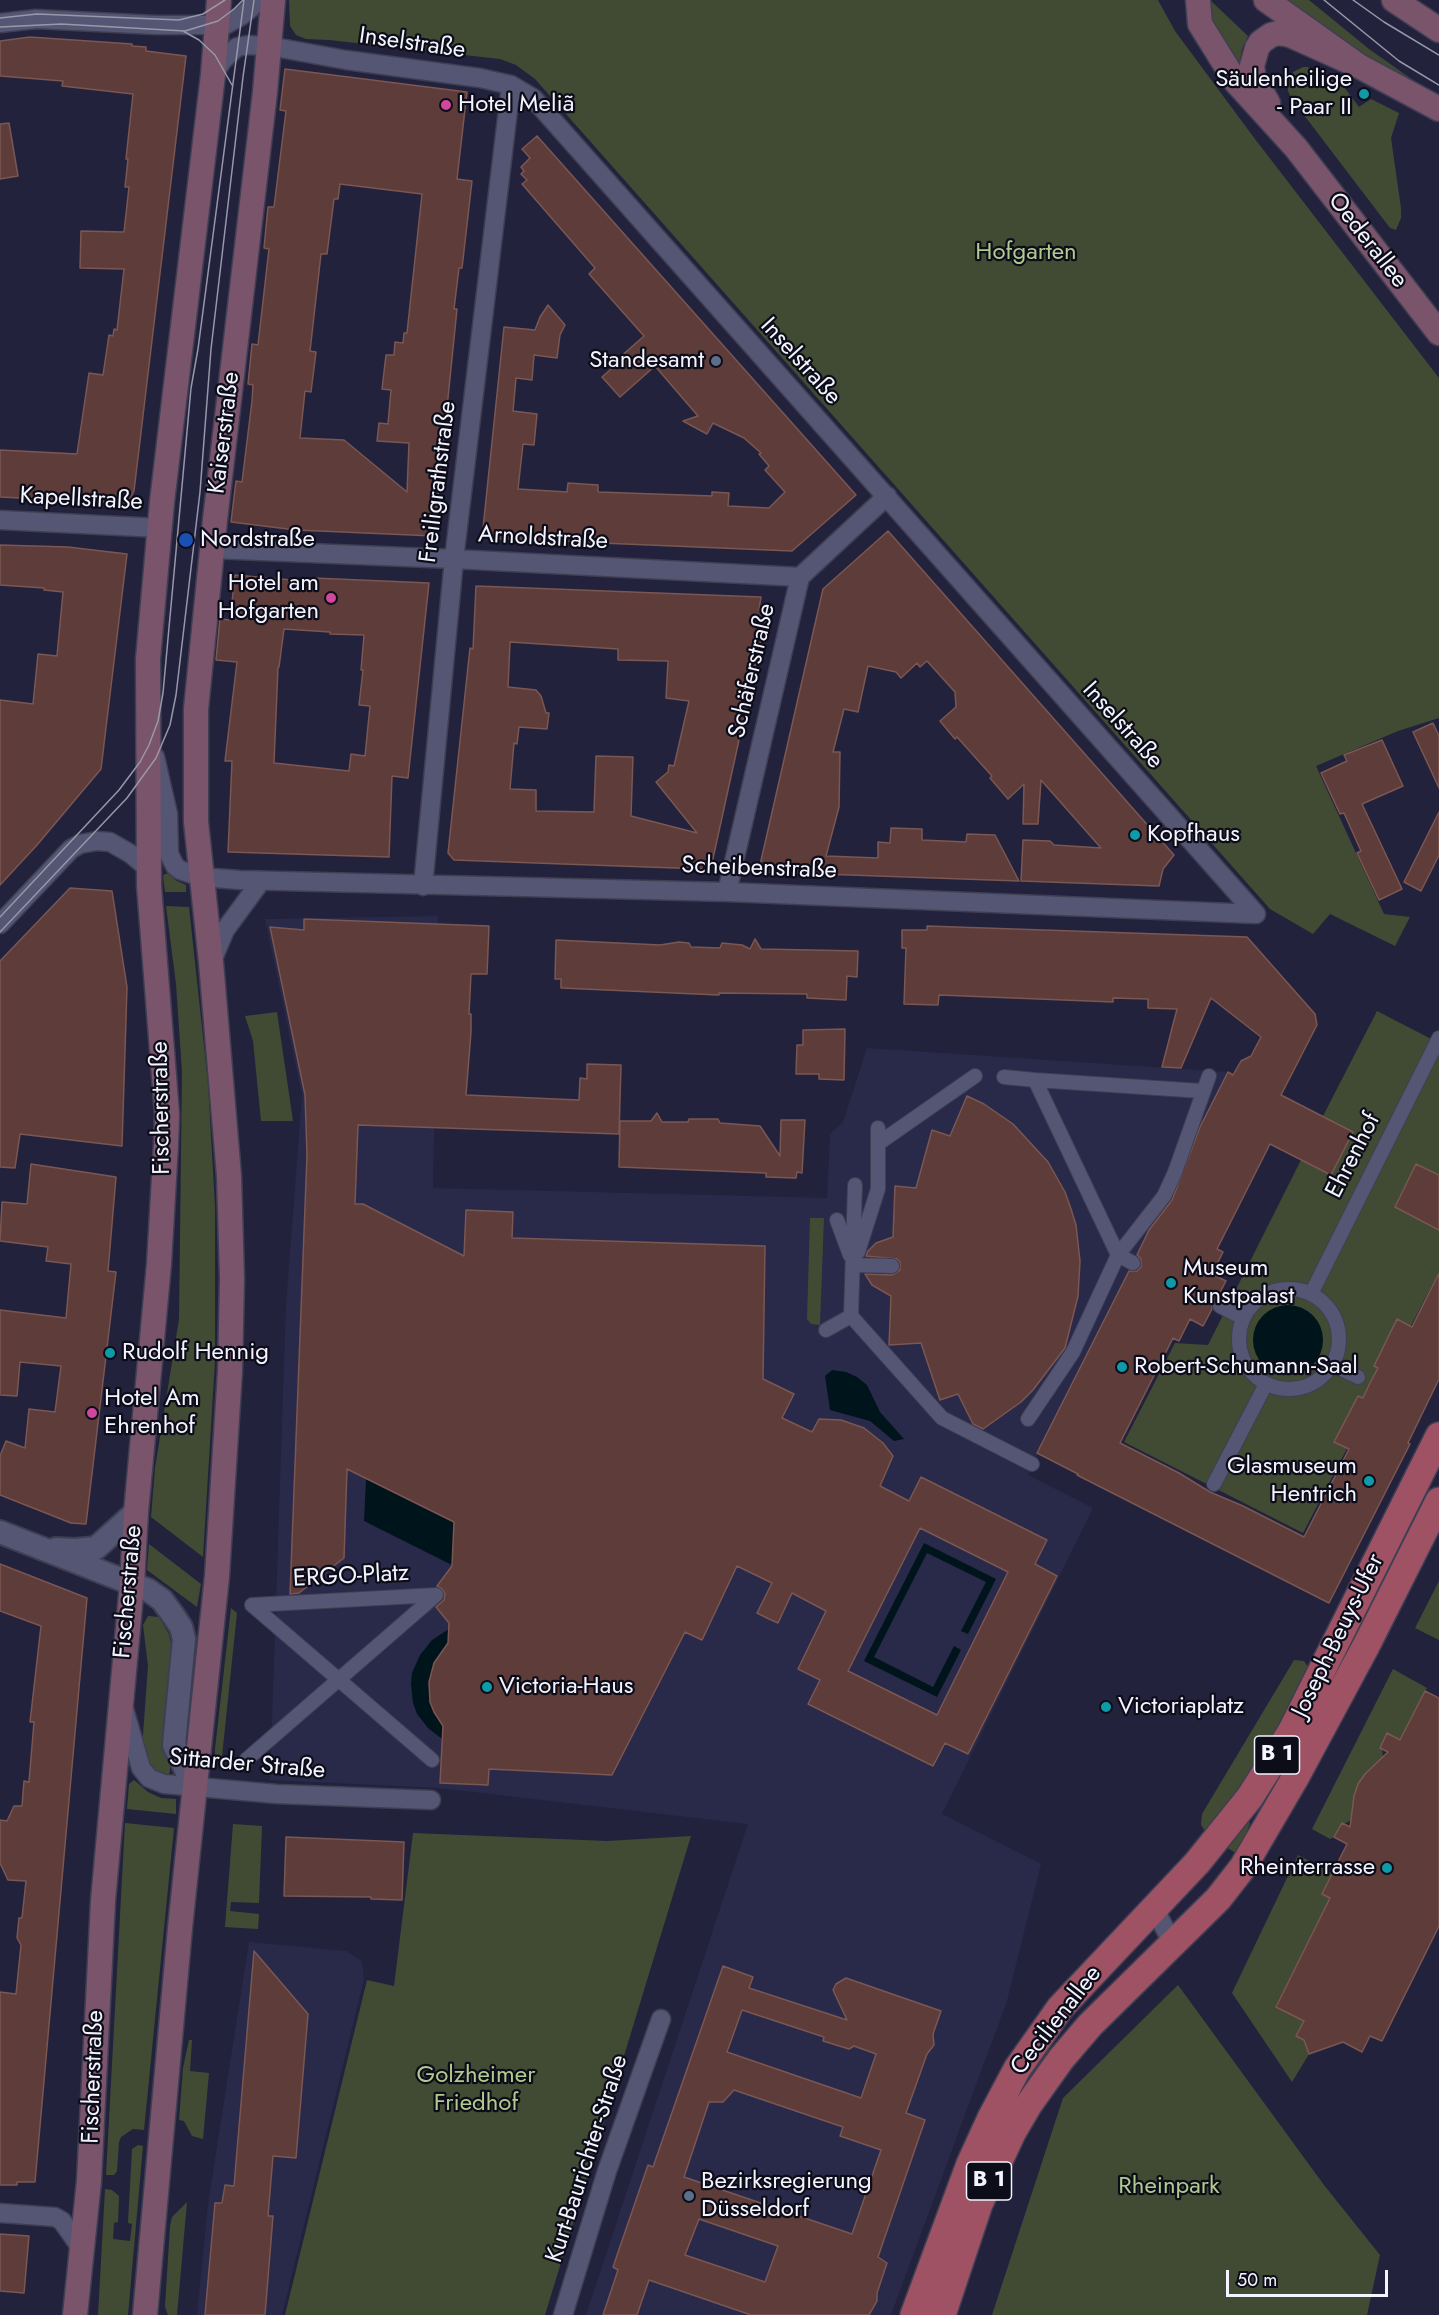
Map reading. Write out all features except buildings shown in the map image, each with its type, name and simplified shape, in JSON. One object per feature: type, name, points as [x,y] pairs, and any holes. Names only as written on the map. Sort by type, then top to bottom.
[{"type":"main road","points":[[149,869],[148,659],[160,528],[213,75],[219,0]]},
{"type":"main road","name":"Kaiserstraße","points":[[201,877],[195,805],[196,709],[273,0]]},
{"type":"main road","name":"Oederallee","points":[[1198,0],[1200,24],[1236,82],[1296,148],[1439,333]]},
{"type":"main road","points":[[1266,0],[1359,66],[1439,109]]},
{"type":"main road","points":[[1394,0],[1439,30]]},
{"type":"main road","name":"Oederallee","points":[[1296,148],[1254,79],[1252,66],[1261,42],[1279,33],[1290,35],[1359,66]]},
{"type":"main road","name":"Fischerstraße","points":[[75,2315],[89,2181],[100,1933],[159,1264],[166,1144],[167,1114],[149,869]]},
{"type":"main road","points":[[145,2315],[194,1787],[218,1567],[230,1371],[232,1279],[229,1176],[211,962],[201,877]]},
{"type":"main road","name":"Joseph-Beuys-Ufer","points":[[1154,1908],[1212,1846],[1274,1761],[1291,1732],[1439,1436]]},
{"type":"main road","name":"Joseph-Beuys-Ufer","points":[[1173,1944],[1218,1899],[1243,1867],[1295,1778],[1366,1646],[1439,1501]]},
{"type":"main road","name":"Cecilienallee","points":[[914,2315],[970,2164],[1004,2091],[1036,2040],[1060,2008],[1154,1908]]},
{"type":"main road","name":"Cecilienallee","points":[[942,2315],[979,2204],[1007,2143],[1029,2104],[1061,2059],[1090,2025],[1173,1944]]},
{"type":"street","points":[[0,23],[36,19],[217,26],[239,18],[252,7],[255,0]]},
{"type":"street","name":"Inselstraße","points":[[213,75],[223,60],[237,48],[248,45],[268,46],[346,60],[480,78],[511,86],[533,98],[1256,914]]},
{"type":"street","name":"Freiligrathstraße","points":[[423,885],[454,558],[511,86]]},
{"type":"street","name":"Schäferstraße","points":[[727,892],[800,577],[887,496]]},
{"type":"street","name":"Kapellstraße","points":[[0,520],[160,528]]},
{"type":"street","name":"Arnoldstraße","points":[[213,549],[454,558],[800,577]]},
{"type":"street","points":[[150,729],[168,814],[169,854],[175,866],[180,870],[201,877]]},
{"type":"street","points":[[0,924],[71,849],[80,844],[97,841],[110,842],[132,854],[149,869]]},
{"type":"street","name":"Scheibenstraße","points":[[201,877],[261,881],[727,892],[1256,914]]},
{"type":"street","points":[[211,962],[225,930],[261,881]]},
{"type":"street","name":"Ehrenhof","points":[[1311,1294],[1439,1038]]},
{"type":"street","points":[[879,1143],[975,1076]]},
{"type":"street","points":[[1028,1419],[1073,1352],[1118,1255],[1164,1196],[1175,1172],[1209,1076]]},
{"type":"street","points":[[1004,1077],[1202,1091]]},
{"type":"street","points":[[1035,1080],[1118,1255],[1133,1263]]},
{"type":"street","points":[[879,1128],[878,1189],[860,1224],[854,1265],[851,1316],[942,1418],[1014,1448],[1032,1464]]},
{"type":"street","points":[[860,1224],[852,1187],[878,1189]]},
{"type":"street","points":[[854,1265],[838,1222],[860,1224]]},
{"type":"street","points":[[854,1265],[892,1266]]},
{"type":"street","points":[[1295,1289],[1311,1294],[1324,1303],[1334,1317],[1339,1333],[1339,1349],[1333,1365],[1318,1381],[1301,1388],[1283,1389],[1266,1384],[1253,1375],[1244,1363],[1239,1348],[1239,1333],[1243,1318],[1252,1305],[1264,1295],[1279,1290],[1295,1289]]},
{"type":"street","points":[[1220,1306],[1243,1318]]},
{"type":"street","points":[[826,1330],[851,1316]]},
{"type":"street","points":[[1333,1365],[1358,1377]]},
{"type":"street","points":[[1214,1484],[1266,1384]]},
{"type":"street","points":[[40,1547],[75,1550],[96,1548],[136,1512]]},
{"type":"street","points":[[0,1532],[148,1590],[162,1600],[181,1627],[184,1638],[174,1744],[194,1787]]},
{"type":"street","name":"ERGO-Platz","points":[[246,1760],[339,1680],[436,1595],[252,1605],[339,1680],[432,1760]]},
{"type":"street","name":"Sittarder Straße","points":[[121,1694],[137,1760],[145,1774],[154,1781],[164,1784],[276,1794],[431,1800]]},
{"type":"street","points":[[1154,1908],[1173,1944]]},
{"type":"street","name":"Kurt-Baurichter-Straße","points":[[563,2315],[607,2171],[661,2019]]},
{"type":"street","points":[[0,2214],[41,2214],[55,2217],[63,2221],[81,2248]]},
{"type":"shaded area","points":[[438,916],[433,1188],[827,1198],[830,1134],[843,1122],[867,1048],[1228,1072],[1028,1475],[1093,1508],[942,1814],[1041,1864],[1007,2001],[891,2315],[586,2315],[748,1824],[439,1788],[270,1780],[286,1305],[302,1095],[265,919]]},
{"type":"shaded area","points":[[249,1942],[346,1951],[362,1961],[364,1979],[282,2315],[197,2315],[208,2204]]},
{"type":"green space","name":"Hofgarten","points":[[289,0],[1158,0],[1175,31],[1255,139],[1439,378],[1439,718],[1398,731],[1316,766],[1384,914],[1410,917],[1395,946],[1330,914],[1313,934],[1270,909],[535,79],[516,65],[500,59],[306,39],[296,35],[290,26]]},
{"type":"green space","points":[[1210,0],[1248,36],[1242,49],[1239,65],[1212,31]]},
{"type":"green space","points":[[1280,0],[1309,0],[1369,49],[1427,90],[1350,47]]},
{"type":"green space","points":[[1308,67],[1344,87],[1359,107],[1371,99],[1399,113],[1391,138],[1401,208],[1401,218],[1396,230],[1390,228],[1291,98],[1287,83],[1293,72]]},
{"type":"green space","points":[[170,873],[175,880],[186,885],[186,892],[165,892],[163,876]]},
{"type":"green space","points":[[166,906],[189,907],[208,1083],[215,1206],[215,1361],[203,1557],[151,1517],[155,1468],[179,1319],[182,1072],[176,984]]},
{"type":"green space","points":[[1377,1011],[1439,1043],[1439,1175],[1416,1164],[1395,1206],[1439,1230],[1439,1272],[1303,1533],[1124,1442],[1175,1343],[1208,1345],[1301,1160],[1331,1174],[1352,1132],[1323,1116]]},
{"type":"green space","points":[[277,1012],[293,1121],[261,1121],[253,1041],[245,1016]]},
{"type":"green space","points":[[810,1218],[824,1218],[820,1325],[811,1324],[807,1319]]},
{"type":"green space","points":[[149,1544],[201,1584],[197,1607],[147,1570]]},
{"type":"green space","points":[[1439,1581],[1439,1640],[1415,1628]]},
{"type":"green space","points":[[231,1608],[237,1613],[221,1766],[215,1757],[215,1749]]},
{"type":"green space","points":[[148,1616],[159,1617],[169,1634],[171,1644],[164,1748],[170,1767],[167,1776],[149,1767],[142,1748],[148,1666],[143,1625]]},
{"type":"green space","points":[[1294,1660],[1304,1661],[1309,1673],[1251,1777],[1208,1835],[1201,1825],[1202,1814]]},
{"type":"green space","points":[[1393,1669],[1427,1688],[1400,1740],[1387,1734],[1380,1748],[1383,1757],[1365,1774],[1355,1792],[1351,1820],[1342,1823],[1334,1837],[1330,1839],[1312,1829]]},
{"type":"green space","points":[[134,1780],[148,1792],[161,1798],[176,1799],[176,1814],[127,1809],[129,1784]]},
{"type":"green space","points":[[1247,1820],[1250,1823],[1239,1855],[1226,1847]]},
{"type":"green space","points":[[125,1823],[174,1828],[144,2130],[133,2129],[121,2137],[117,2171],[114,2175],[106,2175]]},
{"type":"green space","points":[[233,1824],[262,1826],[259,1903],[231,1902],[230,1911],[259,1914],[258,1929],[225,1927]]},
{"type":"green space","name":"Golzheimer Friedhof","points":[[413,1833],[607,1841],[691,1836],[545,2315],[285,2315],[367,1980],[394,1986]]},
{"type":"green space","points":[[1298,1855],[1332,1873],[1322,1894],[1330,1898],[1276,2006],[1304,2021],[1304,2040],[1309,2054],[1292,2082],[1232,1993]]},
{"type":"green space","name":"Rheinpark","points":[[1178,1985],[1324,2185],[1380,2255],[1367,2315],[992,2315],[1063,2098]]},
{"type":"green space","points":[[189,2040],[192,2040],[190,2071],[209,2073],[203,2139],[192,2136],[184,2121],[179,2120],[183,2068]]},
{"type":"green space","points":[[138,2145],[143,2146],[128,2315],[98,2315],[105,2189],[112,2190],[119,2196],[118,2222],[114,2223],[113,2239],[130,2241],[132,2224],[128,2223],[132,2149]]},
{"type":"green space","points":[[187,2202],[177,2315],[168,2315],[165,2307],[170,2226],[172,2217]]},
{"type":"water","points":[[1288,1305],[1301,1308],[1313,1315],[1320,1327],[1323,1340],[1320,1353],[1313,1365],[1301,1372],[1288,1375],[1275,1372],[1263,1365],[1256,1353],[1253,1340],[1256,1327],[1263,1315],[1275,1308]]},
{"type":"water","points":[[832,1370],[846,1372],[867,1385],[880,1412],[904,1439],[894,1441],[870,1421],[830,1410],[825,1376]]},
{"type":"water","points":[[366,1479],[454,1522],[452,1565],[364,1521]]},
{"type":"water","points":[[924,1543],[996,1579],[968,1634],[961,1631],[986,1582],[927,1553],[874,1657],[933,1687],[954,1646],[961,1650],[937,1697],[864,1661]]},
{"type":"water","points":[[449,1629],[448,1643],[434,1663],[429,1682],[430,1702],[443,1726],[442,1739],[428,1728],[417,1714],[411,1684],[412,1673],[420,1655],[432,1640]]},
{"type":"tram line","points":[[0,18],[37,14],[179,20],[203,14],[225,0]]},
{"type":"tram line","points":[[0,27],[61,24],[185,31],[218,21],[243,0]]},
{"type":"tram line","points":[[0,917],[119,790],[140,762],[158,721],[163,693],[191,388],[244,0]]},
{"type":"tram line","points":[[0,932],[127,798],[156,758],[170,725],[176,695],[200,492],[211,349],[254,0]]},
{"type":"tram line","points":[[1324,0],[1399,61],[1439,85]]},
{"type":"tram line","points":[[1353,0],[1384,22],[1439,55]]},
{"type":"tram line","points":[[183,31],[199,40],[215,55],[232,85]]},
{"type":"place","name":"Säulenheilige - Paar II","points":[[1364,94]]},
{"type":"place","name":"Hotel Meliã","points":[[446,105]]},
{"type":"place","name":"Standesamt","points":[[716,361]]},
{"type":"place","name":"Nordstraße","points":[[186,540]]},
{"type":"place","name":"Hotel am Hofgarten","points":[[331,598]]},
{"type":"place","name":"Kopfhaus","points":[[1135,835]]},
{"type":"place","name":"Museum Kunstpalast","points":[[1171,1283]]},
{"type":"place","name":"Rudolf Hennig","points":[[110,1353]]},
{"type":"place","name":"Robert-Schumann-Saal","points":[[1122,1367]]},
{"type":"place","name":"Hotel Am Ehrenhof","points":[[92,1413]]},
{"type":"place","name":"Glasmuseum Hentrich","points":[[1369,1481]]},
{"type":"place","name":"Victoria-Haus","points":[[487,1687]]},
{"type":"place","name":"Victoriaplatz","points":[[1106,1707]]},
{"type":"place","name":"Rheinterrasse","points":[[1387,1868]]},
{"type":"place","name":"Bezirksregierung Düsseldorf","points":[[689,2196]]}]
